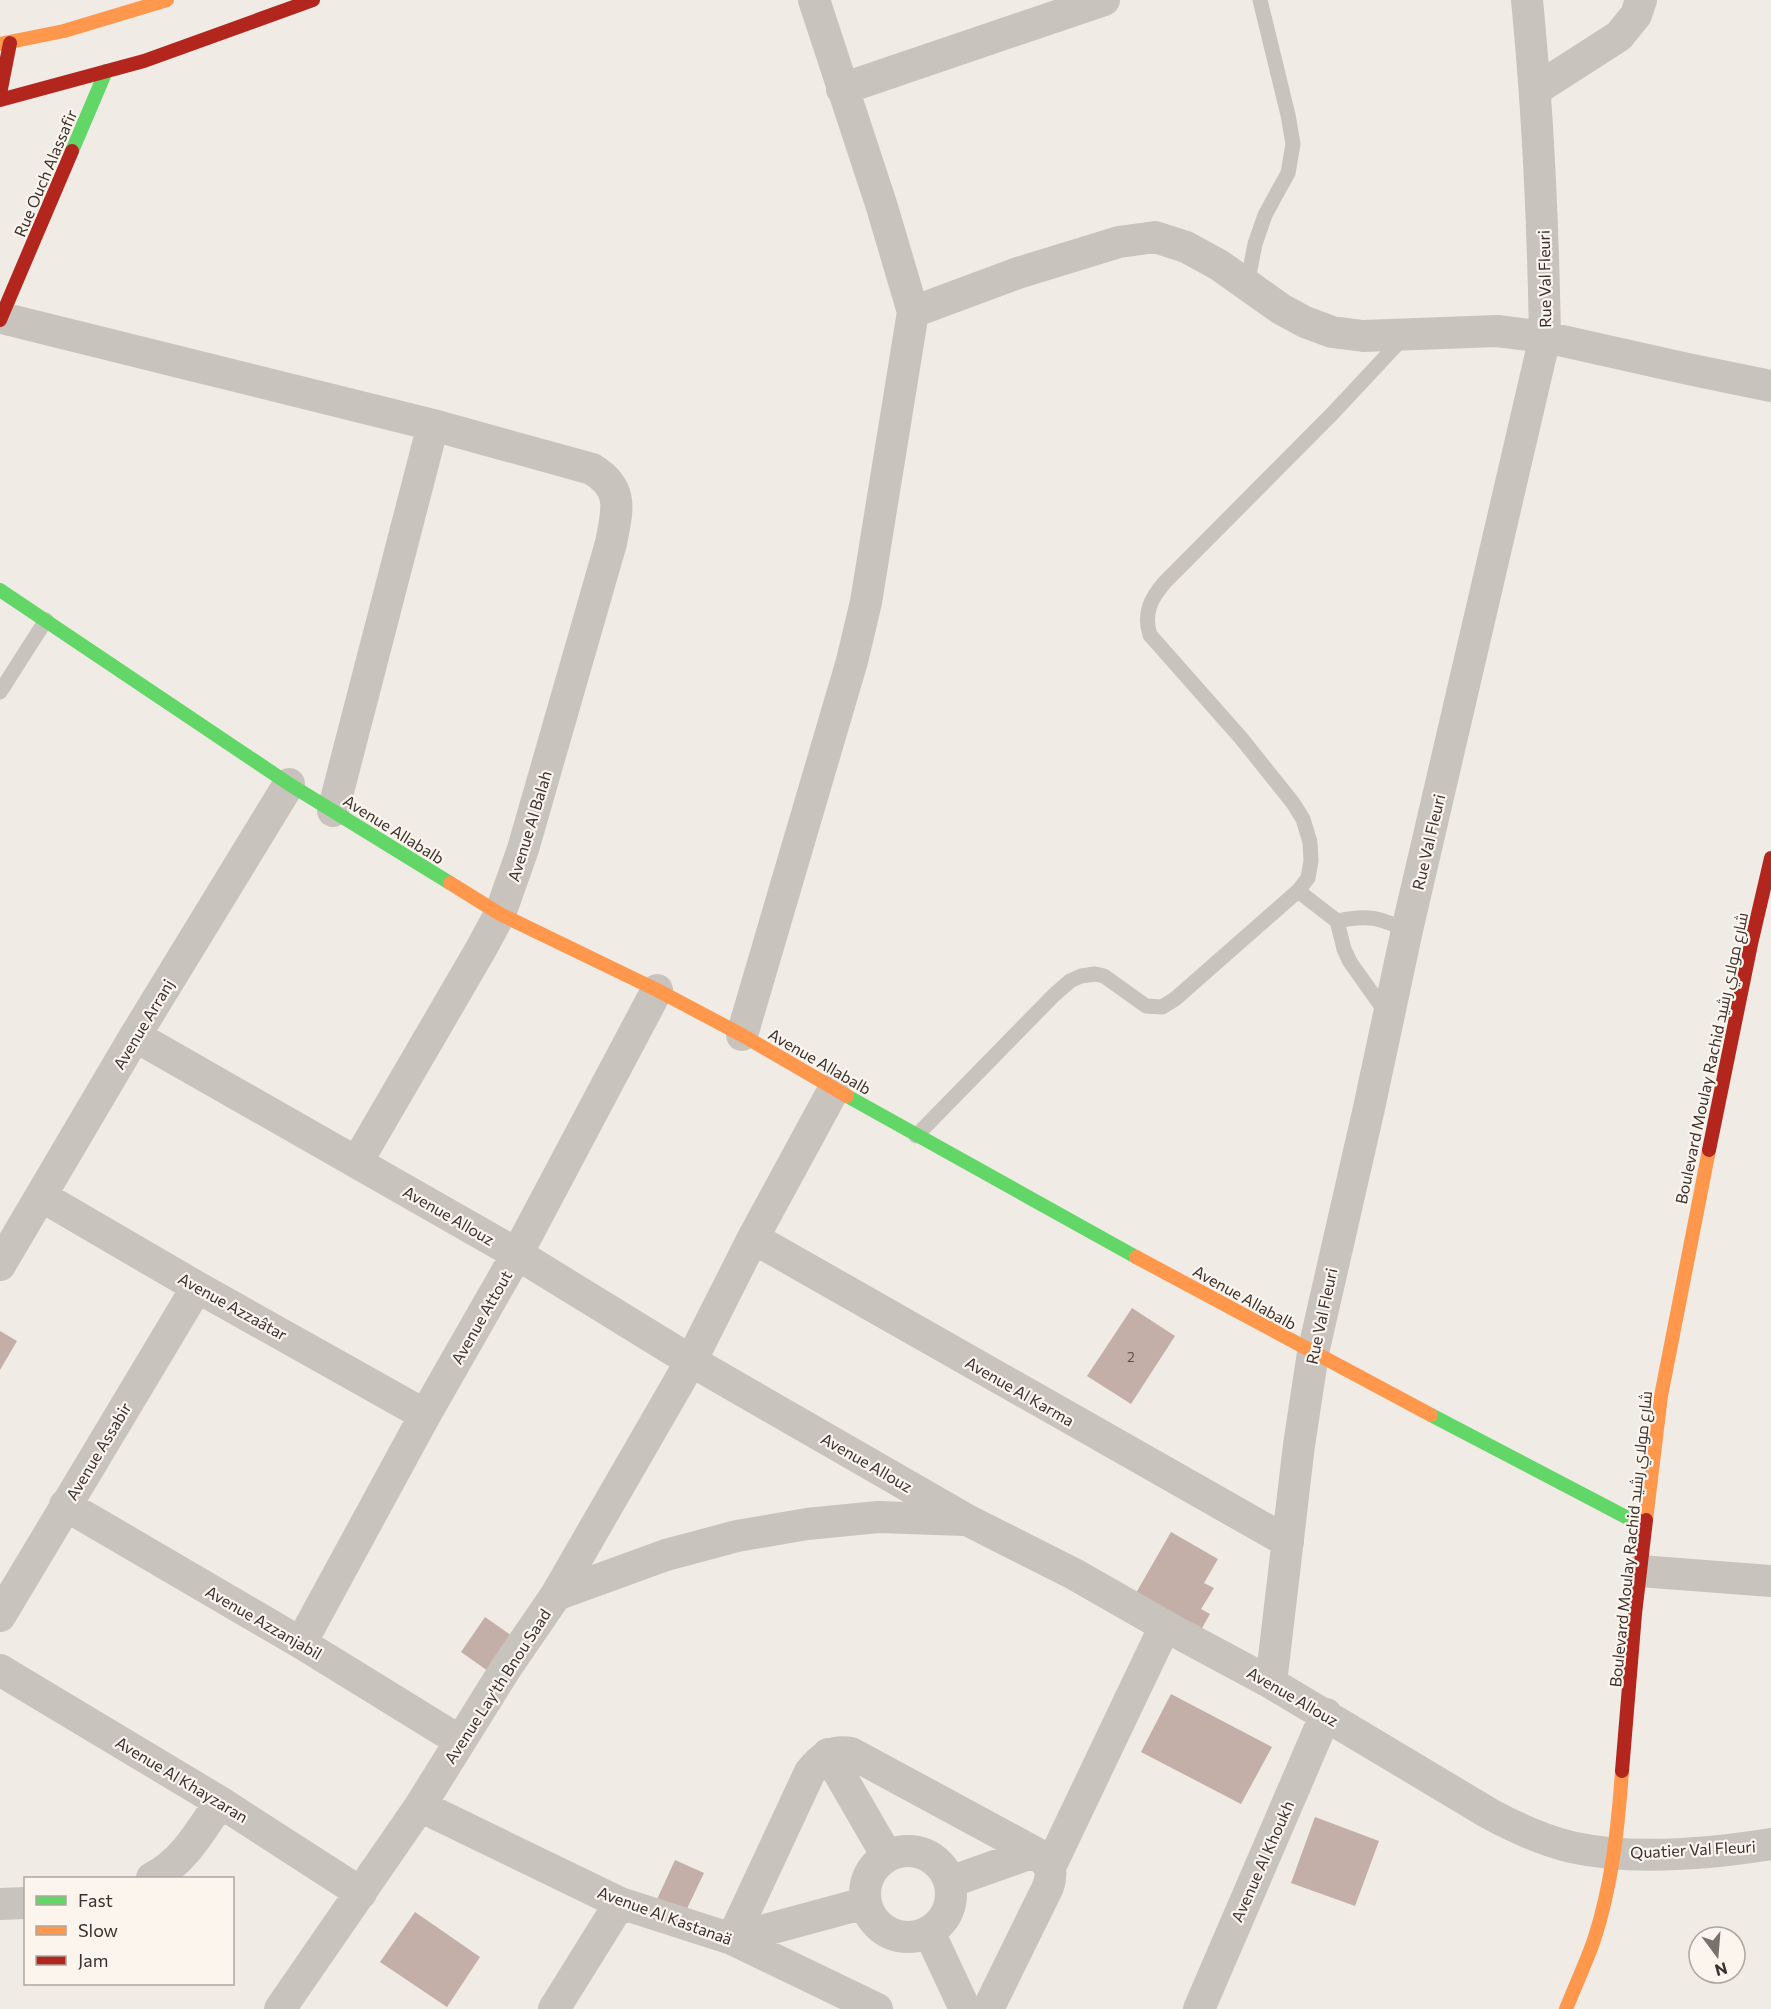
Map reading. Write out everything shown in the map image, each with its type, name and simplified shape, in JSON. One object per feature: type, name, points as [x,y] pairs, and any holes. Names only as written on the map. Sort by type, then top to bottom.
[{"type":"street","points":[[0,94],[5,43],[54,35],[167,0]]},
{"type":"street","points":[[0,100],[144,61],[313,0]]},
{"type":"street","points":[[742,1035],[849,672],[866,602],[913,312],[882,207],[814,0]]},
{"type":"street","points":[[842,89],[1104,0]]},
{"type":"street","name":"Rue Val Fleuri","points":[[1271,1683],[1305,1396],[1313,1353],[1407,930],[1545,337],[1544,241],[1527,0]]},
{"type":"street","points":[[1535,90],[1619,36],[1636,15],[1641,0]]},
{"type":"street","name":"Rue Ouch Alassafir","points":[[1,319],[106,71]]},
{"type":"street","points":[[913,312],[1018,273],[1119,242],[1155,237],[1186,247],[1219,265],[1281,309],[1305,322],[1332,332],[1364,336],[1497,331],[1545,337],[1771,386]]},
{"type":"street","points":[[1,319],[433,425],[333,812]]},
{"type":"street","name":"Avenue Al Balah","points":[[357,1162],[500,914],[524,849],[611,543],[618,510],[614,494],[605,477],[592,469],[433,425]]},
{"type":"street","name":"Avenue Allabalb","points":[[0,590],[289,784],[500,914],[657,990],[742,1035],[916,1136],[1313,1353],[1644,1527]]},
{"type":"street","name":"Avenue Arranj","points":[[0,1265],[135,1036],[289,784]]},
{"type":"street","name":"Boulevard Moulay Rachid شارع مولاي رشيد","points":[[1566,2009],[1594,1939],[1609,1882],[1624,1761],[1644,1527],[1663,1385],[1735,1023],[1771,858]]},
{"type":"street","name":"Avenue Attout","points":[[302,1643],[425,1415],[517,1254],[657,990]]},
{"type":"street","name":"Avenue Allouz","points":[[135,1036],[517,1254],[690,1361],[969,1521],[1074,1574],[1326,1714],[1480,1808],[1522,1831],[1571,1847],[1614,1853]]},
{"type":"street","points":[[556,1596],[690,1361],[753,1238],[834,1089]]},
{"type":"street","name":"Avenue Azzaâtar","points":[[41,1196],[425,1415]]},
{"type":"street","name":"Avenue Al Karma","points":[[753,1238],[1288,1542]]},
{"type":"street","name":"Avenue Assabir","points":[[0,1616],[197,1287]]},
{"type":"street","name":"Avenue Azzanjabil","points":[[65,1505],[302,1643],[460,1741]]},
{"type":"street","name":"Avenue Lay'th Bnou Saad","points":[[280,2009],[420,1806],[506,1668],[556,1596],[666,1555],[737,1536],[807,1524],[878,1517],[969,1521]]},
{"type":"street","points":[[1640,1571],[1771,1581]]},
{"type":"street","points":[[950,1882],[1042,1860],[1165,1626]]},
{"type":"street","name":"Avenue Al Khayzaran","points":[[0,1670],[220,1802],[361,1893]]},
{"type":"street","name":"Avenue Al Khoukh","points":[[1199,2009],[1326,1714]]},
{"type":"street","points":[[732,1939],[810,1772],[818,1761],[828,1754],[840,1751],[851,1753],[1042,1860],[1051,1877],[1048,1887],[988,2009]]},
{"type":"street","points":[[828,1754],[887,1856]]},
{"type":"street","points":[[154,1877],[181,1857],[220,1802]]},
{"type":"street","name":"Avenue Al Kastanaä","points":[[420,1806],[620,1903],[732,1939],[877,2009]]},
{"type":"street","name":"Quatier Val Fleuri","points":[[1614,1853],[1660,1854],[1771,1844]]},
{"type":"street","points":[[908,1851],[929,1856],[938,1863],[950,1882],[952,1893],[946,1916],[929,1932],[916,1937],[903,1938],[890,1934],[878,1926],[870,1916],[865,1904],[864,1892],[871,1872],[887,1856],[897,1852],[908,1851]]},
{"type":"street","points":[[0,1904],[24,1903]]},
{"type":"street","points":[[554,2009],[620,1903]]},
{"type":"street","points":[[732,1939],[865,1904]]},
{"type":"street","points":[[929,1932],[965,2009]]},
{"type":"lane","points":[[1247,285],[1255,244],[1265,215],[1288,172],[1293,144],[1260,0]]},
{"type":"lane","points":[[916,1136],[1070,981],[1081,976],[1095,974],[1104,976],[1146,1006],[1162,1007],[1175,999],[1298,891],[1308,878],[1311,861],[1310,842],[1303,819],[1241,738],[1150,635],[1146,623],[1148,609],[1154,595],[1165,582],[1324,422],[1406,335]]},
{"type":"lane","points":[[0,692],[46,620]]},
{"type":"lane","points":[[1298,891],[1337,921],[1350,962],[1389,1017]]},
{"type":"lane","points":[[1337,921],[1352,918],[1375,918],[1407,930]]},
{"type":"building","points":[[1132,1308],[1175,1336],[1131,1404],[1087,1376]]},
{"type":"building","points":[[0,1331],[17,1341],[0,1370]]},
{"type":"building","points":[[1171,1532],[1218,1559],[1204,1583],[1214,1588],[1201,1609],[1210,1614],[1197,1637],[1132,1600]]},
{"type":"building","points":[[485,1617],[512,1636],[488,1671],[461,1652]]},
{"type":"building","points":[[1171,1694],[1272,1747],[1241,1804],[1141,1752]]},
{"type":"building","points":[[1315,1817],[1379,1841],[1355,1906],[1291,1883]]},
{"type":"building","points":[[675,1860],[704,1873],[682,1919],[654,1906]]},
{"type":"building","points":[[415,1912],[480,1957],[447,2007],[380,1962]]},
{"type":"traffic: fast","points":[[72,151],[106,71]]},
{"type":"traffic: fast","points":[[0,590],[289,784],[450,883]]},
{"type":"traffic: fast","points":[[847,1096],[1136,1257]]},
{"type":"traffic: fast","points":[[1431,1415],[1645,1527]]},
{"type":"traffic: slow","points":[[0,44],[64,31],[167,0]]},
{"type":"traffic: slow","points":[[450,883],[500,914],[657,990],[742,1035],[847,1096]]},
{"type":"traffic: slow","points":[[1646,1520],[1661,1396],[1709,1150]]},
{"type":"traffic: slow","points":[[1136,1257],[1431,1415]]},
{"type":"traffic: slow","points":[[1566,2009],[1594,1940],[1610,1877],[1622,1771]]},
{"type":"traffic: jam","points":[[0,100],[144,61],[313,0]]},
{"type":"traffic: jam","points":[[0,94],[10,43]]},
{"type":"traffic: jam","points":[[0,320],[72,151]]},
{"type":"traffic: jam","points":[[1709,1150],[1771,858]]},
{"type":"traffic: jam","points":[[1622,1771],[1635,1614],[1646,1520]]}]
